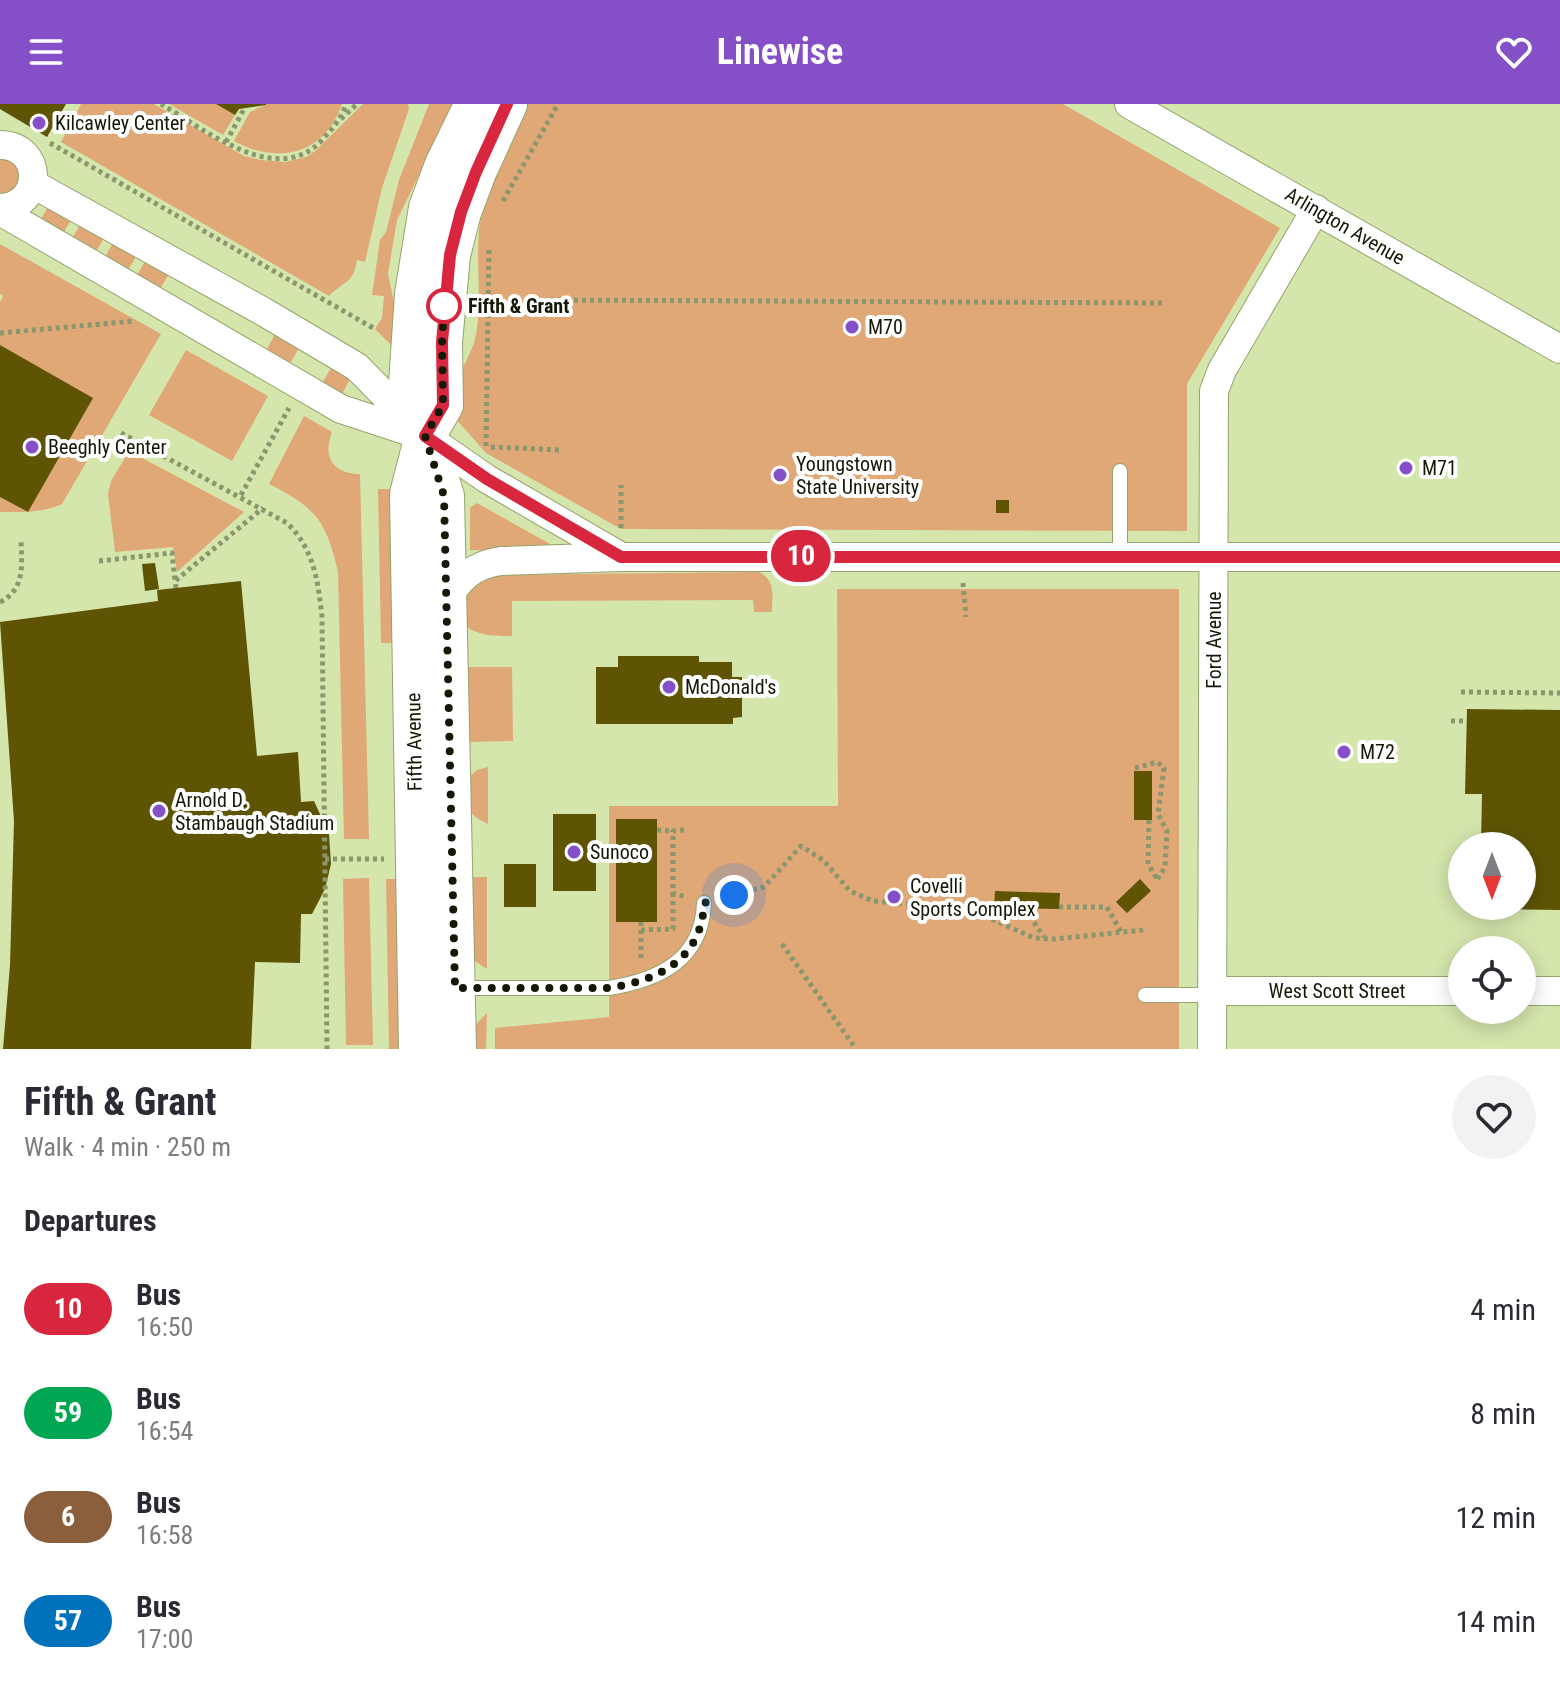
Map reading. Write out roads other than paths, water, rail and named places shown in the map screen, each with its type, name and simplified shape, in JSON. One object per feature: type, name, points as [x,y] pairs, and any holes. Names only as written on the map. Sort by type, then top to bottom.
[{"type":"main road","name":"Fifth Avenue","points":[[419,1049],[436,988],[445,609],[444,496],[409,384],[410,340],[420,252],[435,194],[475,104]]},
{"type":"main road","name":"Fifth Avenue","points":[[456,1049],[436,988],[410,494],[425,436],[443,405],[442,342],[450,255],[476,172],[507,104]]},
{"type":"street","name":"Arlington Avenue","points":[[1129,104],[1560,349]]},
{"type":"street","points":[[0,145],[17,148],[25,154],[34,173],[33,184],[22,201],[0,210]]},
{"type":"street","points":[[33,184],[357,367],[425,436],[487,479],[621,543]]},
{"type":"street","name":"Ford Avenue","points":[[1212,1049],[1214,391],[1222,370],[1316,209]]},
{"type":"street","points":[[0,210],[341,409],[425,436]]},
{"type":"street","points":[[185,317],[205,279]]},
{"type":"street","points":[[445,609],[461,579],[488,563],[621,543],[1120,557],[1560,557]]},
{"type":"street","name":"West Scott Street","points":[[1212,993],[1448,991]]},
{"type":"street","points":[[1536,991],[1560,991]]},
{"type":"lane","points":[[1120,471],[1120,557]]},
{"type":"lane","points":[[436,988],[609,988],[641,981],[683,958],[704,920],[704,903]]},
{"type":"lane","points":[[1145,995],[1212,993]]},
{"type":"place","name":"Kilcawley Center","points":[[39,123]]},
{"type":"place","name":"Fifth & Grant","points":[[444,306]]},
{"type":"place","name":"M70","points":[[852,327]]},
{"type":"place","name":"Beeghly Center","points":[[32,447]]},
{"type":"place","name":"M71","points":[[1406,468]]},
{"type":"place","name":"Youngstown State University","points":[[780,475]]},
{"type":"place","name":"McDonald's","points":[[669,687]]},
{"type":"place","name":"M72","points":[[1344,752]]},
{"type":"place","name":"Arnold D. Stambaugh Stadium","points":[[159,811]]},
{"type":"place","name":"Sunoco","points":[[574,852]]},
{"type":"place","name":"Covelli Sports Complex","points":[[894,897]]}]
